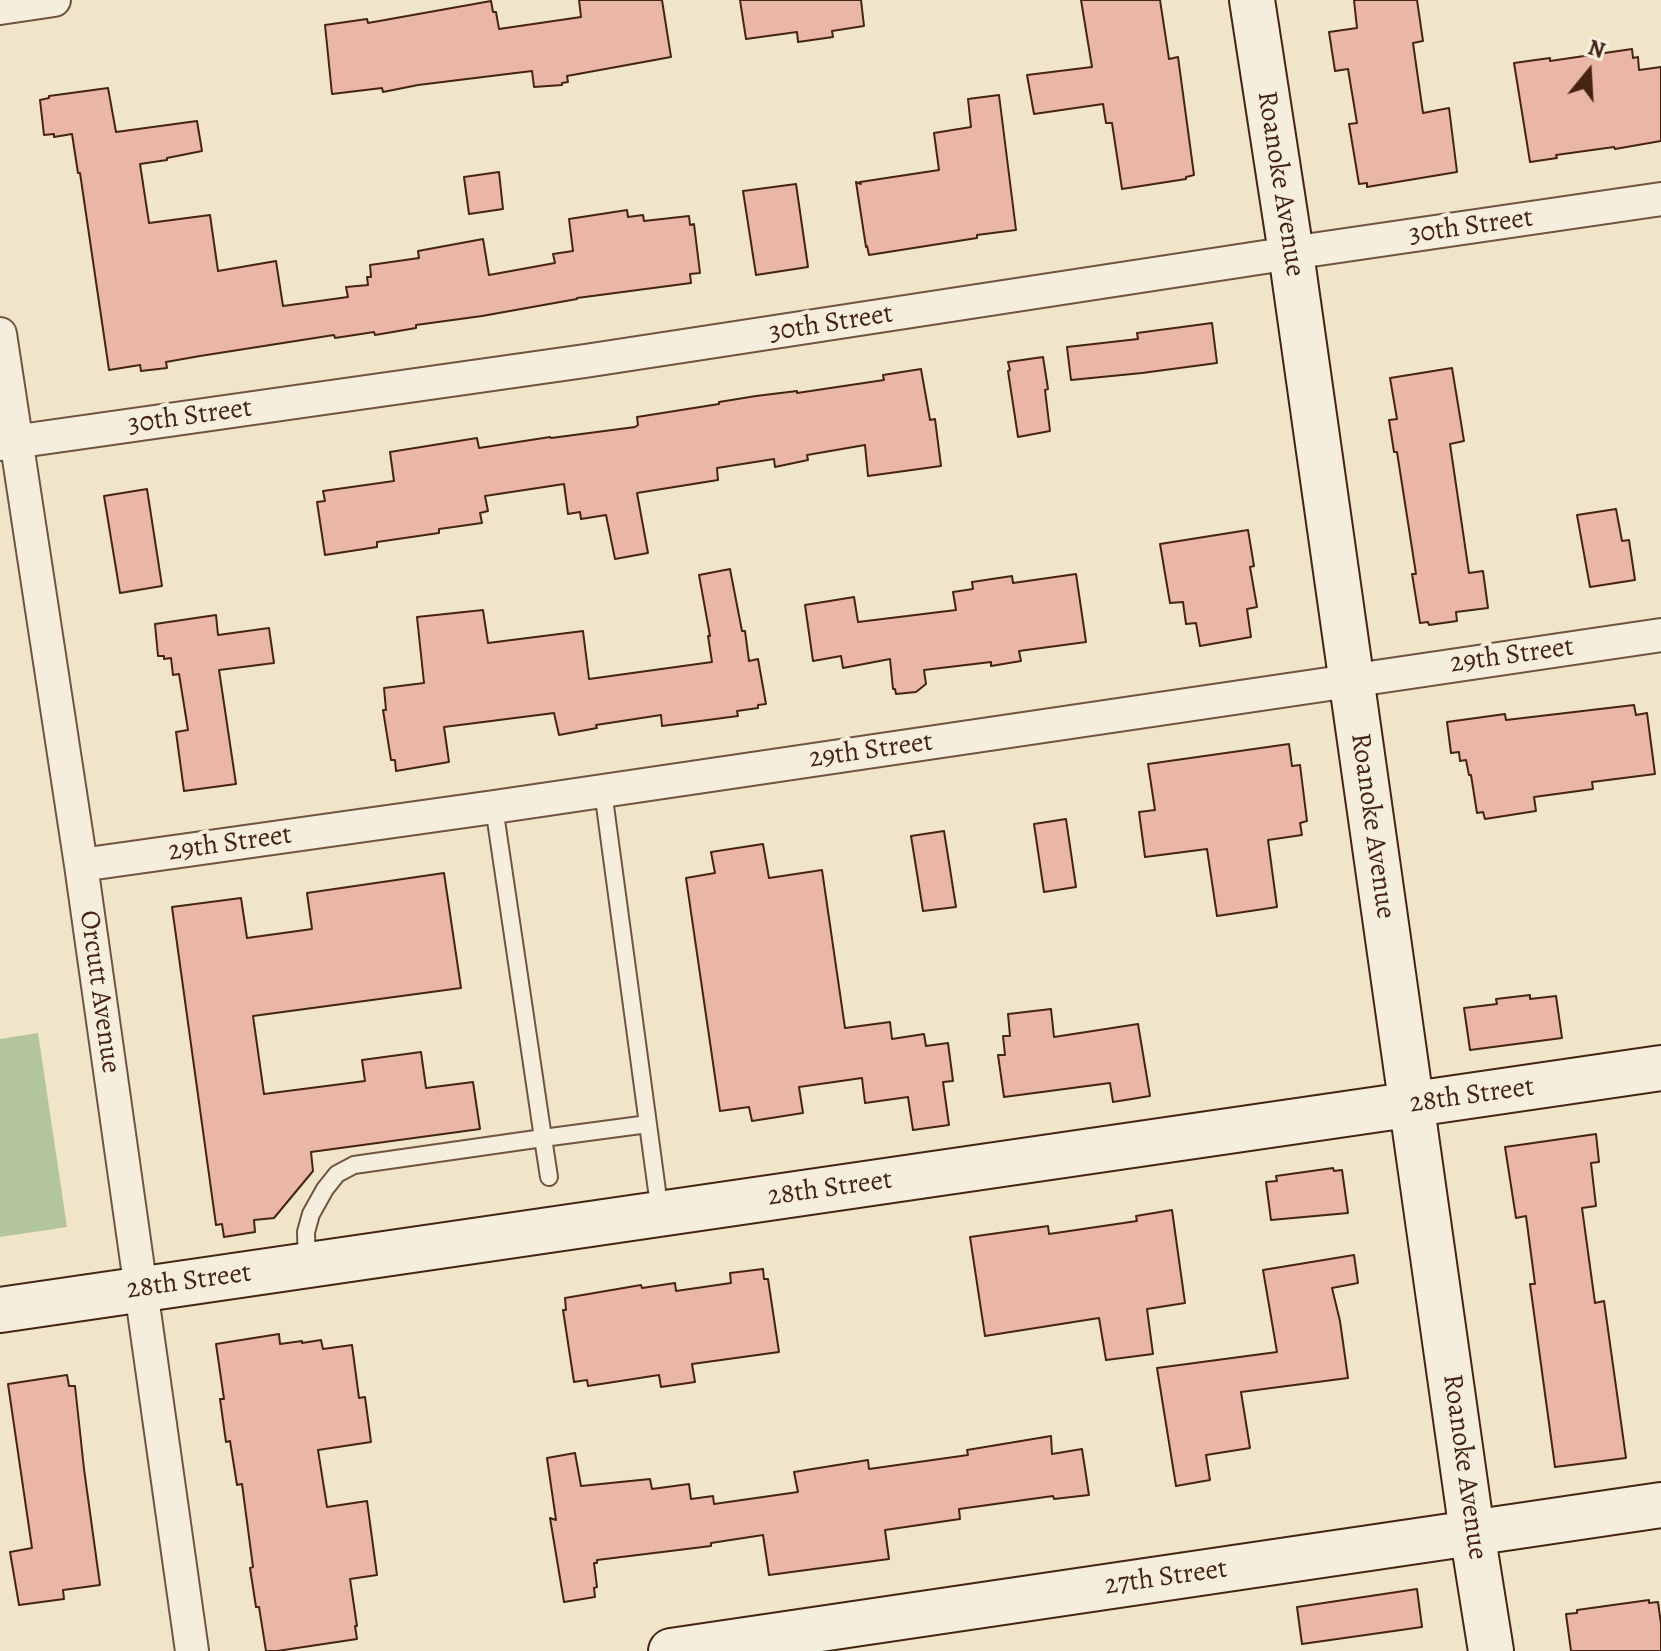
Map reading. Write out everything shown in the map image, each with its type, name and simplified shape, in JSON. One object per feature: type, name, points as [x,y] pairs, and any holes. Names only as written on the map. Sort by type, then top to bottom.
[{"type":"main road","name":"Roanoke Avenue","points":[[1252,0],[1491,1651]]},
{"type":"main road","name":"28th Street","points":[[0,1310],[1661,1068]]},
{"type":"main road","name":"27th Street","points":[[671,1651],[1661,1505]]},
{"type":"street","points":[[0,8],[54,0]]},
{"type":"street","name":"30th Street","points":[[8,443],[585,361],[1661,199]]},
{"type":"street","name":"Orcutt Avenue","points":[[0,334],[8,443],[81,865],[192,1651]]},
{"type":"street","name":"29th Street","points":[[81,865],[1661,635]]},
{"type":"lane","points":[[603,791],[660,1214]]},
{"type":"lane","points":[[494,807],[549,1177]]},
{"type":"lane","points":[[307,1265],[306,1232],[311,1214],[337,1174],[354,1165],[648,1124]]},
{"type":"green space","points":[[38,1033],[67,1227],[0,1237],[0,1039]]},
{"type":"building","points":[[579,0],[662,0],[671,57],[567,76],[568,82],[562,85],[534,87],[532,71],[383,92],[382,88],[332,94],[325,25],[367,19],[368,23],[491,1],[499,29],[581,17]]},
{"type":"building","points":[[740,0],[861,0],[864,26],[832,31],[833,37],[798,42],[797,32],[746,39]]},
{"type":"building","points":[[1081,0],[1160,0],[1169,59],[1178,57],[1194,175],[1122,189],[1112,123],[1106,123],[1103,104],[1034,114],[1027,75],[1092,67]]},
{"type":"building","points":[[1354,0],[1417,0],[1423,41],[1413,43],[1423,113],[1449,108],[1457,172],[1367,187],[1367,183],[1359,184],[1349,124],[1357,123],[1348,69],[1335,71],[1329,32],[1357,28]]},
{"type":"building","points":[[1632,49],[1633,58],[1638,57],[1639,70],[1661,67],[1661,141],[1556,155],[1557,158],[1530,162],[1514,63]]},
{"type":"building","points":[[108,88],[116,132],[197,121],[202,151],[140,164],[149,223],[210,215],[218,271],[276,261],[283,306],[348,297],[346,287],[368,285],[370,265],[419,258],[418,251],[483,239],[489,275],[555,263],[553,254],[573,251],[569,219],[627,210],[628,217],[643,215],[644,221],[689,216],[690,225],[694,224],[700,273],[690,274],[691,283],[577,298],[416,325],[416,328],[375,335],[374,332],[335,338],[334,335],[200,356],[166,362],[167,368],[141,371],[140,365],[109,370],[72,134],[44,135],[40,100]]},
{"type":"building","points":[[999,95],[1016,230],[869,255],[856,182],[861,184],[939,170],[934,133],[971,127],[968,99]]},
{"type":"building","points":[[499,172],[503,209],[469,214],[464,177]]},
{"type":"building","points":[[796,184],[808,267],[756,275],[743,191]]},
{"type":"building","points":[[1212,323],[1217,363],[1071,380],[1067,347],[1138,339],[1137,333]]},
{"type":"building","points":[[1043,357],[1050,431],[1018,437],[1008,362]]},
{"type":"building","points":[[1452,368],[1464,441],[1450,444],[1469,573],[1483,571],[1488,608],[1456,612],[1457,621],[1429,625],[1428,622],[1420,623],[1412,574],[1416,574],[1389,420],[1397,419],[1390,378]]},
{"type":"building","points":[[921,369],[930,420],[935,419],[941,466],[868,476],[865,445],[807,455],[808,460],[775,467],[774,459],[717,468],[718,480],[637,493],[648,553],[615,559],[606,515],[581,519],[580,512],[568,514],[564,484],[485,496],[488,511],[480,513],[482,523],[439,529],[439,533],[377,542],[377,547],[325,555],[317,502],[325,501],[323,491],[394,481],[390,452],[477,438],[479,448],[635,427],[638,425],[637,417],[756,396],[884,380],[883,375]]},
{"type":"building","points":[[147,489],[162,586],[120,593],[104,496]]},
{"type":"building","points":[[1616,509],[1622,541],[1629,540],[1635,580],[1590,587],[1577,515]]},
{"type":"building","points":[[1248,530],[1257,607],[1247,609],[1251,637],[1200,646],[1196,623],[1186,624],[1183,602],[1170,603],[1160,544]]},
{"type":"building","points":[[730,569],[749,661],[758,659],[766,704],[737,711],[738,716],[662,726],[661,715],[596,725],[597,728],[559,735],[554,713],[444,727],[449,762],[396,771],[395,760],[391,760],[383,710],[386,710],[384,688],[424,683],[417,617],[483,610],[488,643],[583,631],[589,679],[712,662],[699,575]]},
{"type":"building","points":[[1076,574],[1086,642],[1019,651],[1021,661],[924,670],[926,684],[916,692],[896,694],[890,659],[843,668],[841,656],[813,661],[805,605],[854,597],[858,622],[956,610],[953,592],[973,589],[972,582],[1012,576],[1013,583]]},
{"type":"building","points":[[216,615],[218,635],[269,628],[274,663],[219,670],[236,784],[184,791],[176,732],[188,730],[179,674],[173,675],[171,658],[158,656],[155,624]]},
{"type":"building","points":[[1634,705],[1636,715],[1647,713],[1655,774],[1592,782],[1593,789],[1534,797],[1536,811],[1485,819],[1483,812],[1477,813],[1471,775],[1466,760],[1460,761],[1459,752],[1451,753],[1447,722],[1505,714],[1506,720]]},
{"type":"building","points":[[1289,744],[1292,766],[1300,765],[1307,821],[1300,823],[1302,835],[1268,840],[1277,907],[1217,916],[1207,849],[1145,857],[1139,812],[1155,810],[1148,764]]},
{"type":"building","points":[[1066,819],[1076,887],[1044,892],[1034,824]]},
{"type":"building","points":[[944,831],[956,907],[923,911],[911,836]]},
{"type":"building","points":[[763,844],[769,878],[822,870],[845,1028],[890,1022],[892,1039],[924,1034],[926,1046],[948,1043],[953,1081],[943,1082],[949,1125],[913,1130],[908,1097],[865,1103],[862,1078],[799,1087],[803,1113],[752,1121],[749,1107],[720,1111],[686,878],[715,873],[711,852]]},
{"type":"building","points":[[444,873],[461,988],[253,1016],[264,1094],[365,1081],[362,1060],[421,1052],[426,1088],[473,1082],[480,1129],[311,1152],[313,1171],[274,1218],[254,1220],[255,1232],[224,1237],[222,1224],[216,1225],[172,907],[241,898],[247,938],[312,929],[307,893]]},
{"type":"building","points":[[1530,995],[1530,999],[1556,996],[1562,1038],[1470,1050],[1464,1008],[1497,1004],[1496,999]]},
{"type":"building","points":[[1051,1009],[1054,1037],[1138,1024],[1150,1096],[1113,1102],[1110,1083],[1004,1097],[998,1055],[1005,1055],[1003,1036],[1010,1036],[1008,1014]]},
{"type":"building","points":[[1596,1134],[1599,1162],[1591,1163],[1596,1206],[1582,1208],[1595,1303],[1604,1301],[1626,1458],[1555,1467],[1530,1284],[1535,1284],[1526,1216],[1516,1218],[1505,1147]]},
{"type":"building","points":[[1333,1168],[1334,1171],[1342,1170],[1348,1213],[1271,1220],[1266,1182],[1277,1181],[1276,1176]]},
{"type":"building","points":[[1172,1210],[1185,1303],[1147,1309],[1153,1354],[1106,1360],[1099,1318],[985,1336],[970,1237],[1048,1226],[1049,1234],[1137,1221],[1136,1216]]},
{"type":"building","points":[[1354,1255],[1358,1283],[1332,1288],[1348,1378],[1241,1392],[1250,1448],[1206,1455],[1210,1480],[1176,1486],[1157,1368],[1277,1352],[1263,1270]]},
{"type":"building","points":[[763,1269],[764,1279],[768,1279],[779,1352],[692,1364],[695,1382],[661,1387],[659,1375],[588,1386],[587,1380],[574,1382],[563,1310],[566,1310],[565,1298],[641,1285],[642,1288],[675,1283],[676,1291],[731,1283],[730,1273]]},
{"type":"building","points":[[279,1334],[280,1344],[321,1340],[323,1349],[352,1345],[359,1398],[365,1397],[371,1442],[318,1450],[327,1507],[367,1501],[377,1575],[350,1579],[357,1639],[266,1651],[250,1568],[253,1567],[242,1484],[237,1485],[230,1441],[226,1442],[216,1344]]},
{"type":"building","points":[[67,1375],[69,1386],[75,1386],[100,1585],[63,1590],[64,1599],[19,1605],[10,1552],[32,1548],[8,1384]]},
{"type":"building","points":[[1051,1436],[1052,1454],[1082,1449],[1089,1495],[1054,1499],[1053,1496],[959,1509],[960,1519],[885,1530],[889,1559],[769,1575],[763,1535],[711,1543],[711,1546],[597,1560],[594,1563],[595,1597],[564,1602],[550,1518],[556,1520],[547,1458],[575,1453],[581,1486],[650,1479],[652,1489],[689,1484],[691,1499],[713,1496],[714,1504],[798,1492],[794,1472],[868,1460],[869,1469],[968,1455],[967,1450]]},
{"type":"building","points":[[1417,1589],[1422,1627],[1302,1644],[1297,1607]]},
{"type":"building","points":[[1649,1600],[1649,1603],[1658,1602],[1661,1651],[1571,1651],[1566,1614]]}]
